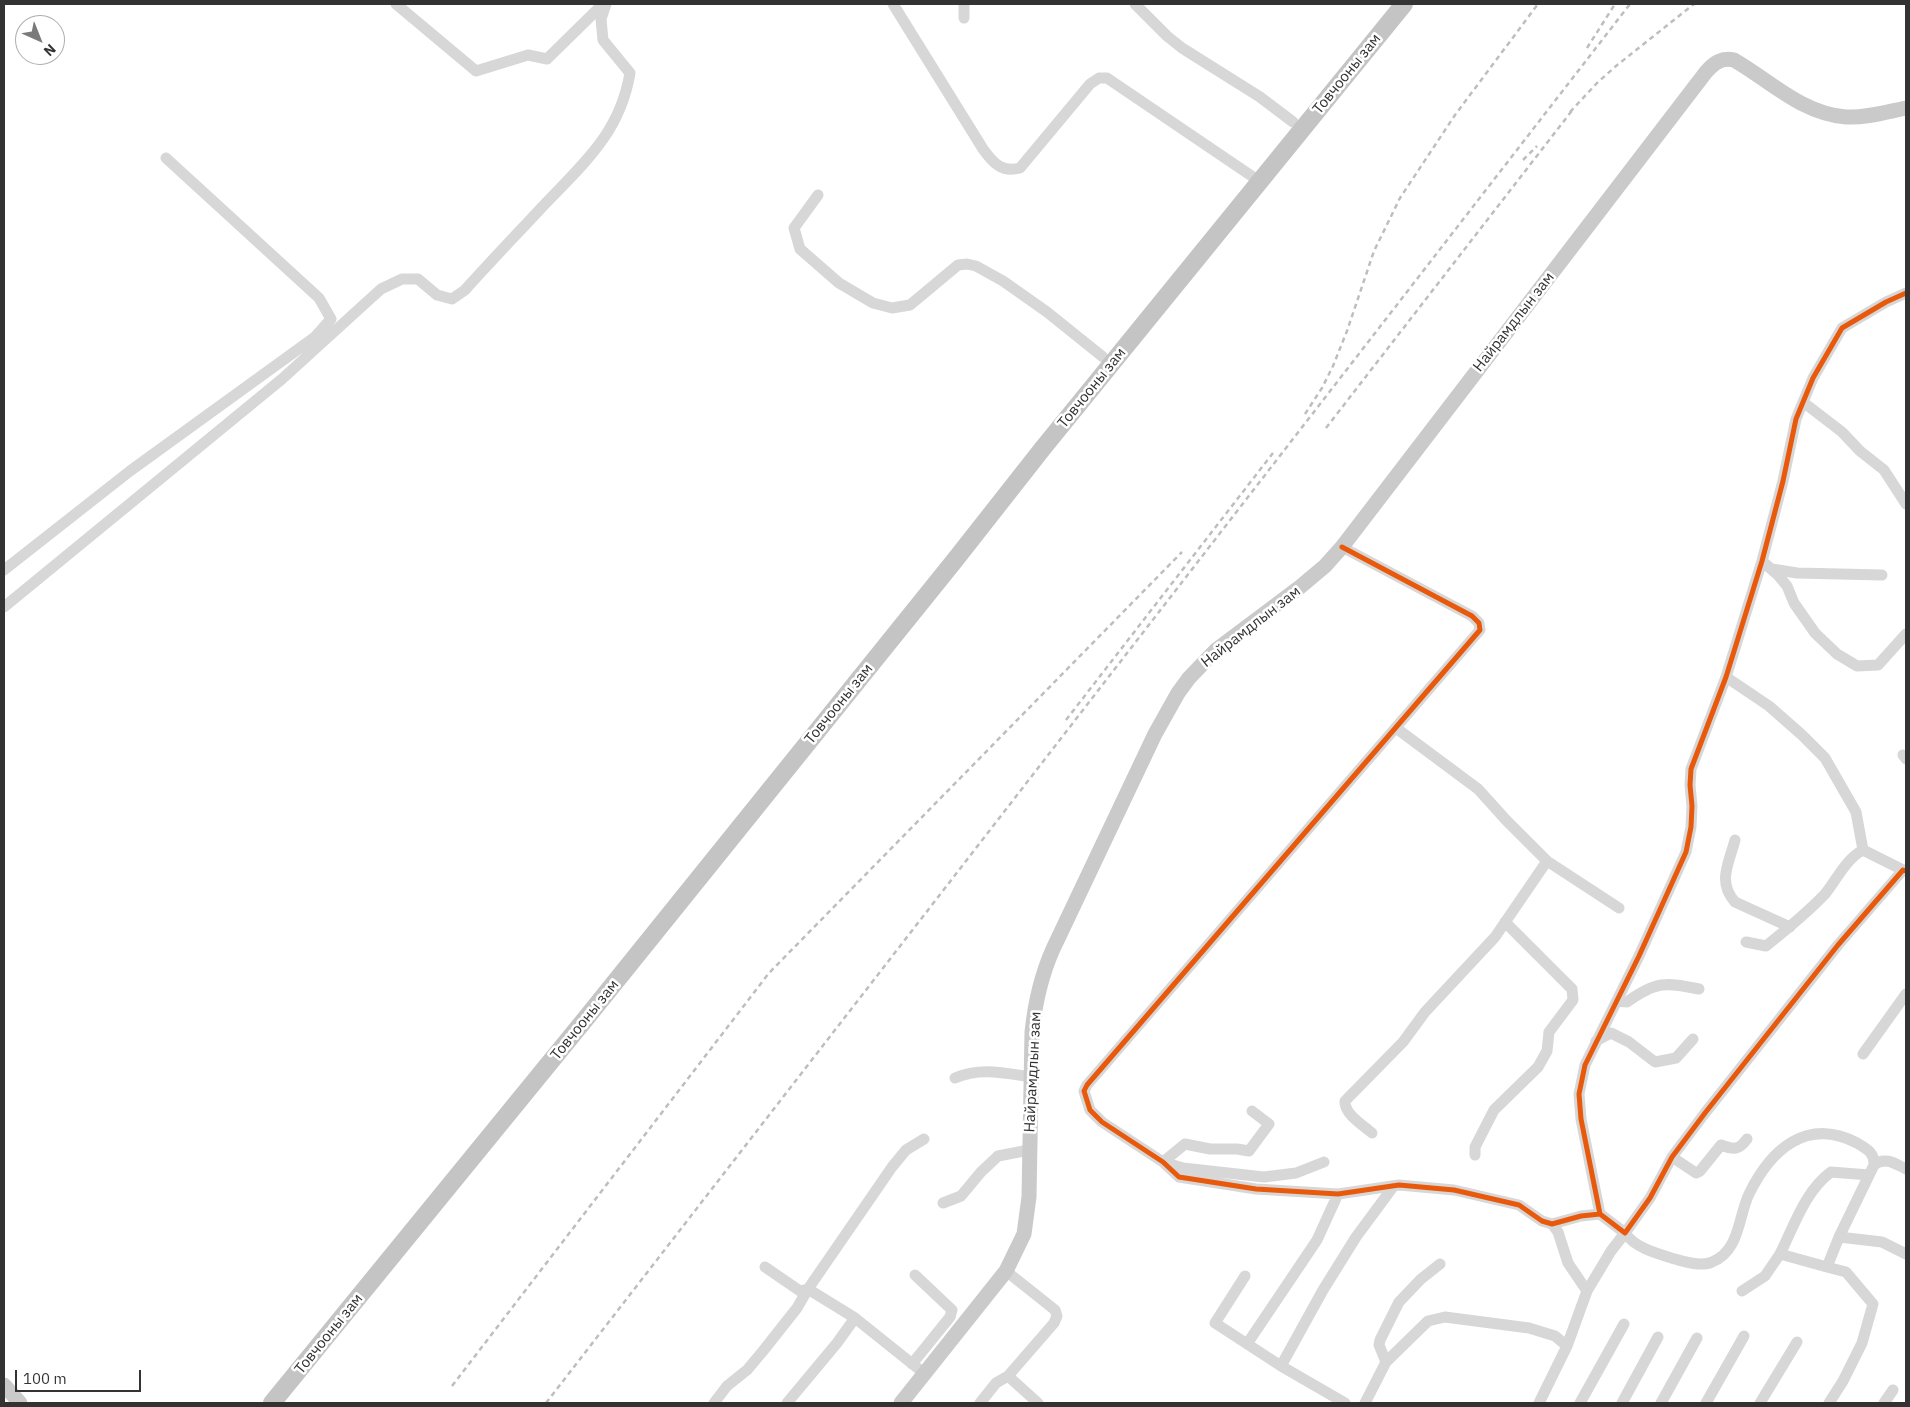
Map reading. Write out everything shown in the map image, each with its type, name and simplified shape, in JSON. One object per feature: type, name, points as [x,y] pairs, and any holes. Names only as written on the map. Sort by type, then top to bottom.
[{"type":"highway","name":"Товчооны зам","points":[[272,1403],[587,1017],[1254,178],[1293,122],[1390,4]]},
{"type":"highway","name":"Товчооны зам","points":[[258,1403],[550,1045],[1103,357],[1404,4]]},
{"type":"main road","name":"Найрамдлын зам","points":[[901,1403],[1006,1271],[1020,1242],[1026,1223],[1029,1197],[1034,1011],[1048,961],[1168,709],[1189,678],[1216,650],[1314,576],[1342,547],[1688,95],[1715,63],[1731,59],[1798,101],[1826,113],[1859,116],[1906,108]]},
{"type":"main road","points":[[4,1385],[20,1403]]},
{"type":"street","points":[[396,4],[476,72],[528,55],[547,59],[605,4]]},
{"type":"street","points":[[4,607],[286,375],[381,289],[402,279],[418,279],[437,296],[452,299],[465,290],[599,146],[619,112],[626,94],[630,73],[603,40],[600,19],[605,4]]},
{"type":"street","points":[[893,4],[978,141],[992,161],[999,167],[1012,171],[1020,168],[1090,84],[1099,78],[1107,78],[1254,178]]},
{"type":"street","points":[[964,4],[964,18]]},
{"type":"street","points":[[1135,4],[1182,48],[1252,92],[1293,122]]},
{"type":"street","points":[[4,570],[130,471],[315,337],[330,319],[319,298],[166,158]]},
{"type":"street","points":[[818,195],[794,228],[800,249],[839,284],[874,303],[892,308],[910,305],[958,265],[976,266],[1003,281],[1048,312],[1103,357]]},
{"type":"street","points":[[1827,1267],[1839,1237],[1872,1170],[1874,1157],[1870,1151],[1839,1135],[1828,1133],[1808,1136],[1790,1143],[1776,1154],[1749,1195],[1739,1230],[1728,1250],[1707,1264],[1667,1257],[1641,1246],[1600,1214],[1581,1120],[1579,1094],[1585,1064],[1639,956],[1686,852],[1692,813],[1691,769],[1726,677],[1762,562],[1783,481],[1796,419],[1802,402],[1813,378],[1842,328],[1886,302],[1906,293]]},
{"type":"street","points":[[1802,402],[1842,432],[1860,451],[1884,470],[1906,504]]},
{"type":"street","points":[[1342,547],[1472,616],[1479,623],[1480,630],[1087,1085],[1084,1091],[1090,1110],[1102,1122],[1163,1162],[1179,1177],[1256,1188],[1338,1194],[1399,1185],[1454,1190],[1519,1205],[1542,1221],[1552,1224],[1581,1216],[1600,1214]]},
{"type":"street","points":[[1762,562],[1772,569],[1787,586],[1794,603],[1815,633],[1837,654],[1857,666],[1878,665],[1906,634]]},
{"type":"street","points":[[1772,569],[1797,573],[1882,575]]},
{"type":"street","points":[[1726,677],[1770,706],[1825,758],[1856,812],[1863,850]]},
{"type":"street","points":[[1396,728],[1478,789],[1547,861],[1619,908]]},
{"type":"street","points":[[1735,840],[1724,875],[1728,895],[1735,902],[1790,927]]},
{"type":"street","points":[[1539,1403],[1567,1346],[1587,1291],[1611,1251],[1650,1198],[1672,1157],[1838,945],[1905,870],[1863,850]]},
{"type":"street","points":[[1746,942],[1766,946],[1790,927],[1825,893],[1855,854],[1863,850]]},
{"type":"street","points":[[1372,1133],[1351,1115],[1346,1108],[1346,1101],[1403,1042],[1425,1012],[1495,937],[1547,861]]},
{"type":"street","points":[[1476,1155],[1475,1147],[1494,1110],[1538,1067],[1547,1051],[1549,1032],[1573,1000],[1572,989],[1505,922]]},
{"type":"street","points":[[1617,1001],[1627,1002],[1641,992],[1659,984],[1675,984],[1699,989]]},
{"type":"street","points":[[1863,1054],[1906,994]]},
{"type":"street","points":[[1596,1041],[1611,1033],[1629,1042],[1655,1062],[1676,1058],[1693,1039]]},
{"type":"street","points":[[955,1078],[972,1072],[984,1071],[1031,1077]]},
{"type":"street","points":[[1163,1162],[1185,1144],[1210,1149],[1249,1151],[1269,1124],[1252,1111]]},
{"type":"street","points":[[1672,1157],[1696,1173],[1700,1171],[1721,1145],[1733,1149],[1738,1148],[1747,1138]]},
{"type":"street","points":[[714,1403],[728,1386],[747,1370],[797,1308],[892,1167],[906,1150],[924,1139]]},
{"type":"street","points":[[943,1203],[961,1196],[981,1172],[998,1156],[1029,1150]]},
{"type":"street","points":[[1742,1290],[1765,1276],[1780,1254],[1805,1202],[1823,1177],[1831,1172],[1872,1170],[1881,1161],[1886,1161],[1906,1169]]},
{"type":"street","points":[[1163,1162],[1183,1168],[1264,1177],[1296,1173],[1324,1162]]},
{"type":"street","points":[[1281,1366],[1322,1290],[1356,1236],[1393,1187]]},
{"type":"street","points":[[1247,1344],[1317,1240],[1338,1194]]},
{"type":"street","points":[[1552,1224],[1558,1232],[1568,1263],[1587,1291]]},
{"type":"street","points":[[1839,1237],[1882,1242],[1906,1254]]},
{"type":"street","points":[[1780,1254],[1846,1272],[1873,1304],[1862,1344],[1829,1403]]},
{"type":"street","points":[[1386,1362],[1379,1345],[1380,1340],[1399,1302],[1421,1279],[1440,1264]]},
{"type":"street","points":[[765,1267],[800,1291],[808,1289],[855,1318],[925,1374]]},
{"type":"street","points":[[980,1403],[996,1383],[1008,1376],[1054,1323],[1057,1316],[1055,1310],[1006,1271]]},
{"type":"street","points":[[912,1364],[950,1317],[952,1310],[915,1275]]},
{"type":"street","points":[[1245,1276],[1215,1324],[1281,1366],[1345,1403]]},
{"type":"street","points":[[1365,1403],[1386,1362],[1428,1321],[1445,1317],[1529,1328],[1555,1336],[1567,1346]]},
{"type":"street","points":[[787,1402],[837,1343],[855,1318]]},
{"type":"street","points":[[1580,1403],[1624,1324]]},
{"type":"street","points":[[1706,1403],[1744,1336]]},
{"type":"street","points":[[1622,1403],[1658,1337]]},
{"type":"street","points":[[1661,1403],[1697,1338]]},
{"type":"street","points":[[1760,1403],[1797,1342]]},
{"type":"street","points":[[1008,1376],[1038,1403]]},
{"type":"street","points":[[1884,1403],[1893,1390]]},
{"type":"railway","points":[[1305,414],[1322,388],[1333,366],[1374,251],[1400,198],[1455,115],[1538,4]]},
{"type":"railway","points":[[1587,48],[1615,4]]},
{"type":"railway","points":[[546,1403],[1630,4]]},
{"type":"railway","points":[[1570,112],[1616,66],[1694,4]]},
{"type":"railway","points":[[1326,428],[1574,108]]},
{"type":"railway","points":[[1523,160],[1537,146]]},
{"type":"railway","points":[[1066,720],[1273,453]]},
{"type":"railway","points":[[452,1386],[769,973],[1182,552]]},
{"type":"cycle path","points":[[1600,1214],[1581,1119],[1579,1094],[1585,1065],[1639,956],[1686,852],[1691,827],[1691,769],[1726,677],[1762,561],[1783,481],[1796,419],[1813,378],[1842,328],[1886,302],[1906,293]]},
{"type":"cycle path","points":[[1342,547],[1472,616],[1479,623],[1480,630],[1087,1085],[1084,1091],[1090,1110],[1102,1122],[1163,1162],[1179,1177],[1256,1189],[1338,1194],[1399,1185],[1454,1190],[1519,1205],[1542,1221],[1552,1224],[1581,1216],[1600,1214],[1625,1233],[1650,1198],[1672,1157],[1705,1113],[1838,945],[1903,870],[1906,871]]}]
